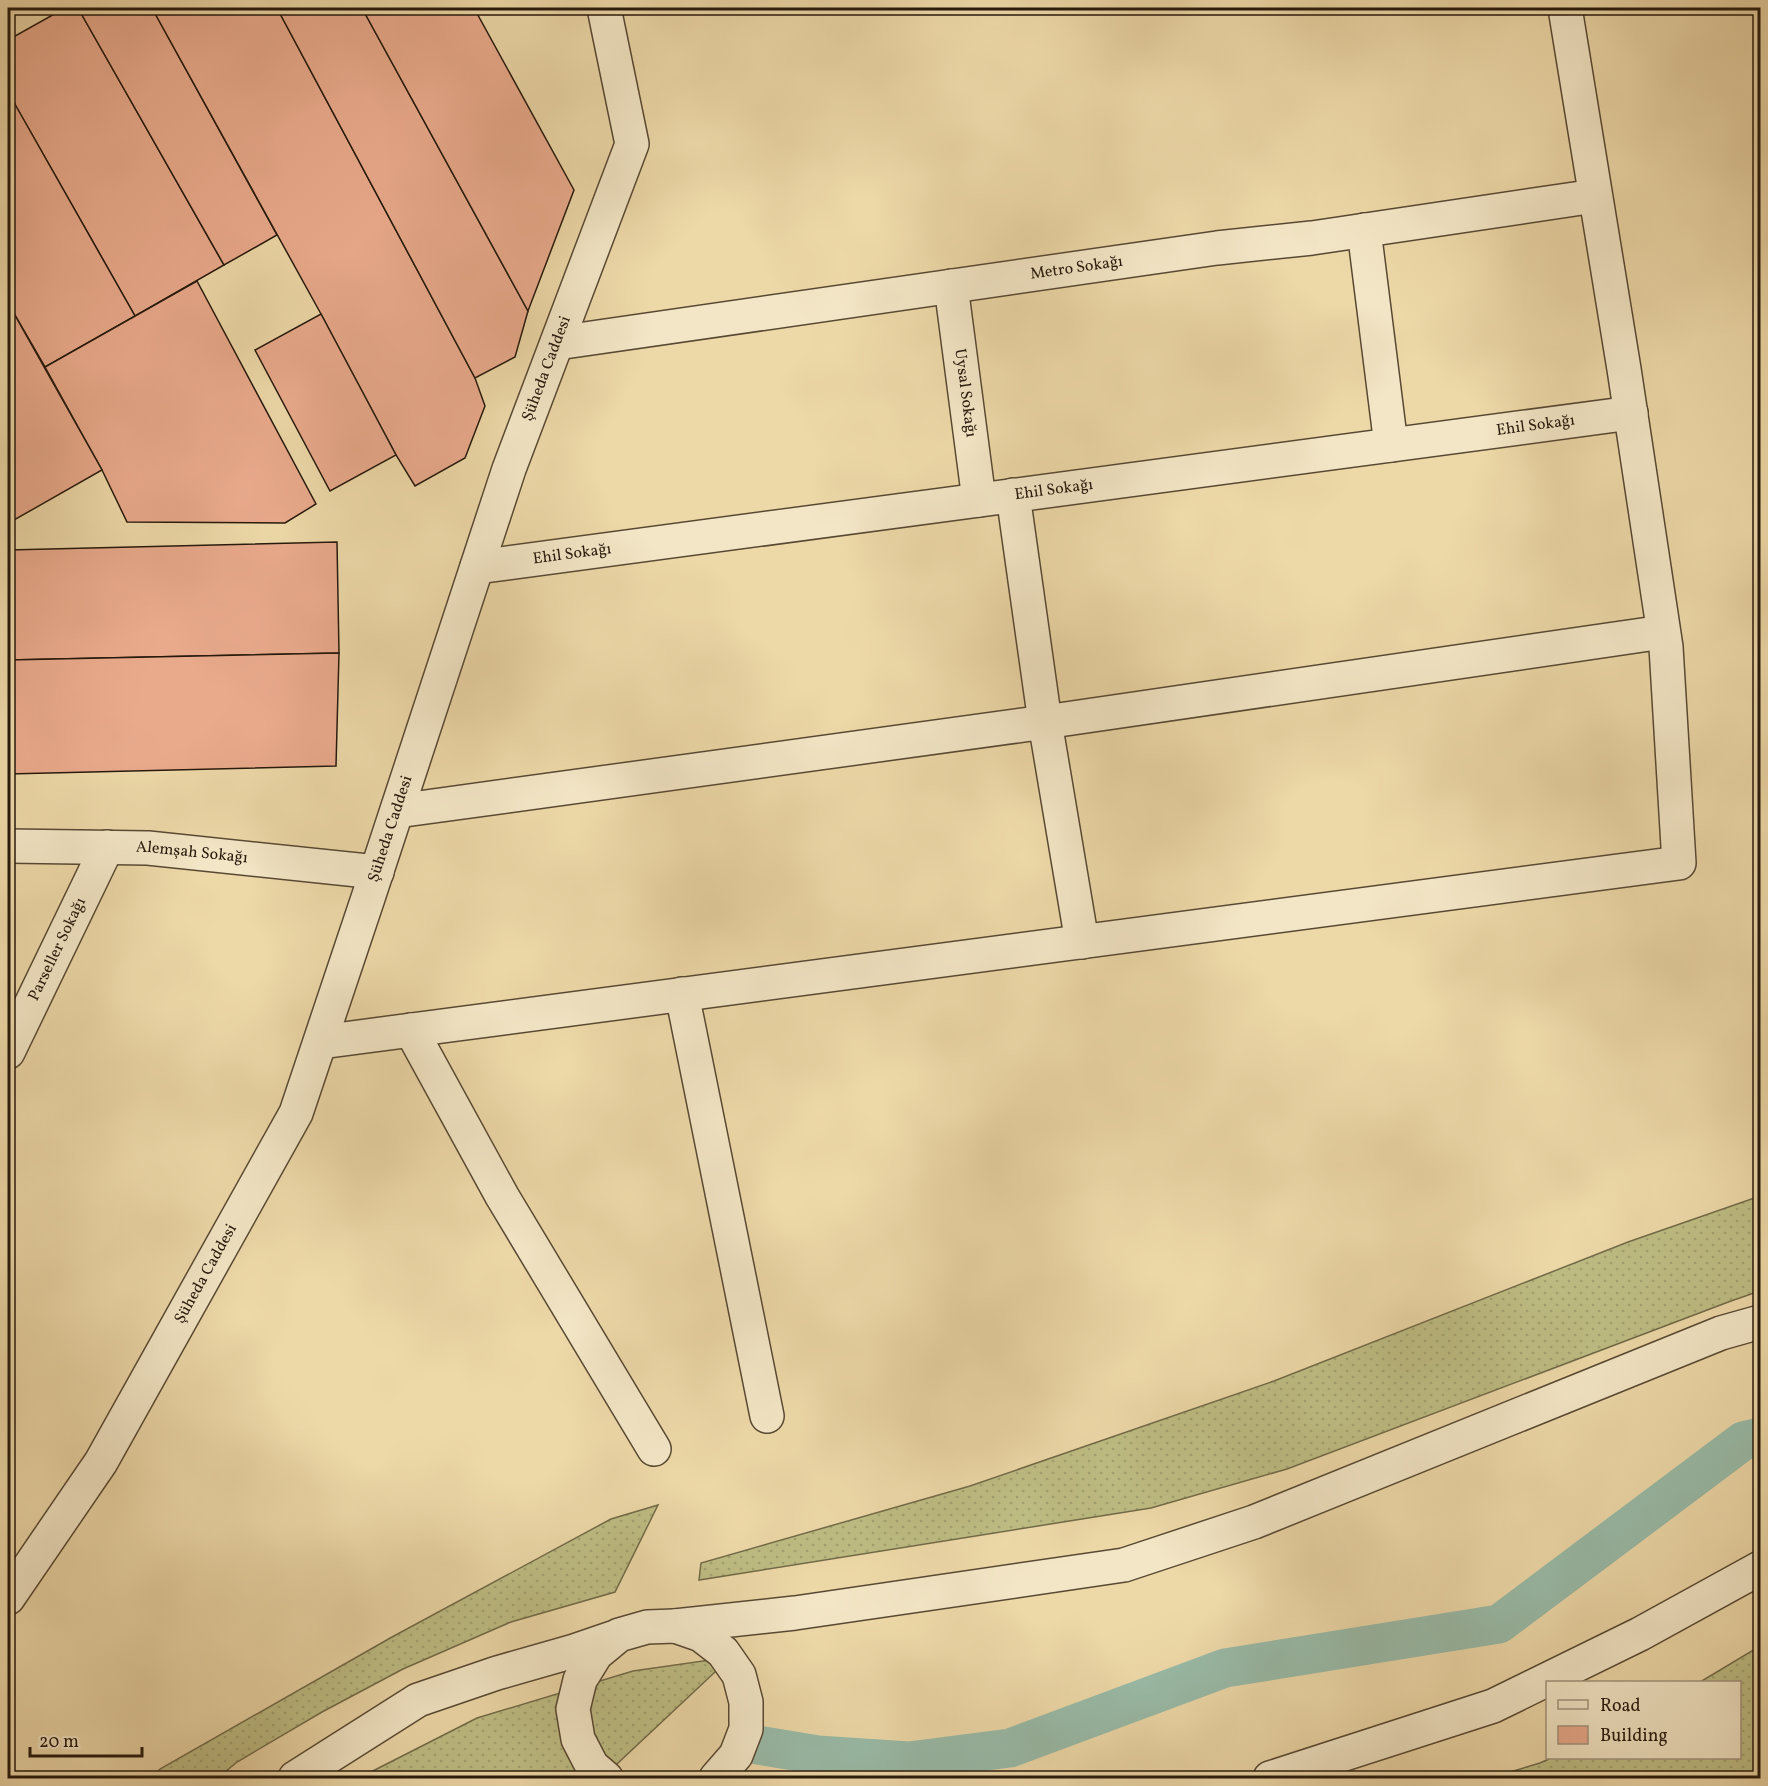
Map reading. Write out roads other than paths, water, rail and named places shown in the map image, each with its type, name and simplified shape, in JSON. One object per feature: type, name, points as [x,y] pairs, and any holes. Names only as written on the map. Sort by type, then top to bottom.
[{"type":"street","name":"Şüheda Caddesi","points":[[8,1598],[101,1462],[296,1113],[508,469],[632,144],[604,8]]},
{"type":"street","points":[[321,1042],[1679,863],[1664,632],[1564,8]]},
{"type":"street","name":"Metro Sokağı","points":[[557,343],[1217,248],[1364,231],[1595,196]]},
{"type":"street","points":[[1364,231],[1391,445]]},
{"type":"street","name":"Uysal Sokağı","points":[[951,286],[979,500]]},
{"type":"street","name":"Ehil Sokağı","points":[[477,567],[1630,413]]},
{"type":"street","points":[[1013,495],[1045,722],[1082,942]]},
{"type":"street","points":[[397,811],[1045,722],[1664,632]]},
{"type":"street","name":"Alemşah Sokağı","points":[[8,846],[148,848],[377,872]]},
{"type":"street","name":"Parseller Sokağı","points":[[8,1052],[107,847]]},
{"type":"street","points":[[682,994],[767,1416]]},
{"type":"street","points":[[411,1030],[502,1196],[654,1449]]},
{"type":"street","points":[[295,1779],[418,1700],[497,1672],[574,1652],[647,1627],[795,1613],[1124,1565],[1254,1522],[1721,1333],[1761,1322]]},
{"type":"street","points":[[1270,1779],[1493,1706],[1641,1634],[1761,1568]]},
{"type":"street","points":[[675,1626],[701,1635],[723,1652],[739,1675],[746,1702],[746,1729],[736,1755],[716,1779]]},
{"type":"street","points":[[606,1779],[592,1766],[578,1739],[573,1709],[580,1680],[596,1654],[619,1635]]},
{"type":"waterway","points":[[752,1744],[818,1755],[909,1761],[1010,1748],[1225,1668],[1499,1624],[1743,1441],[1760,1437]]}]
